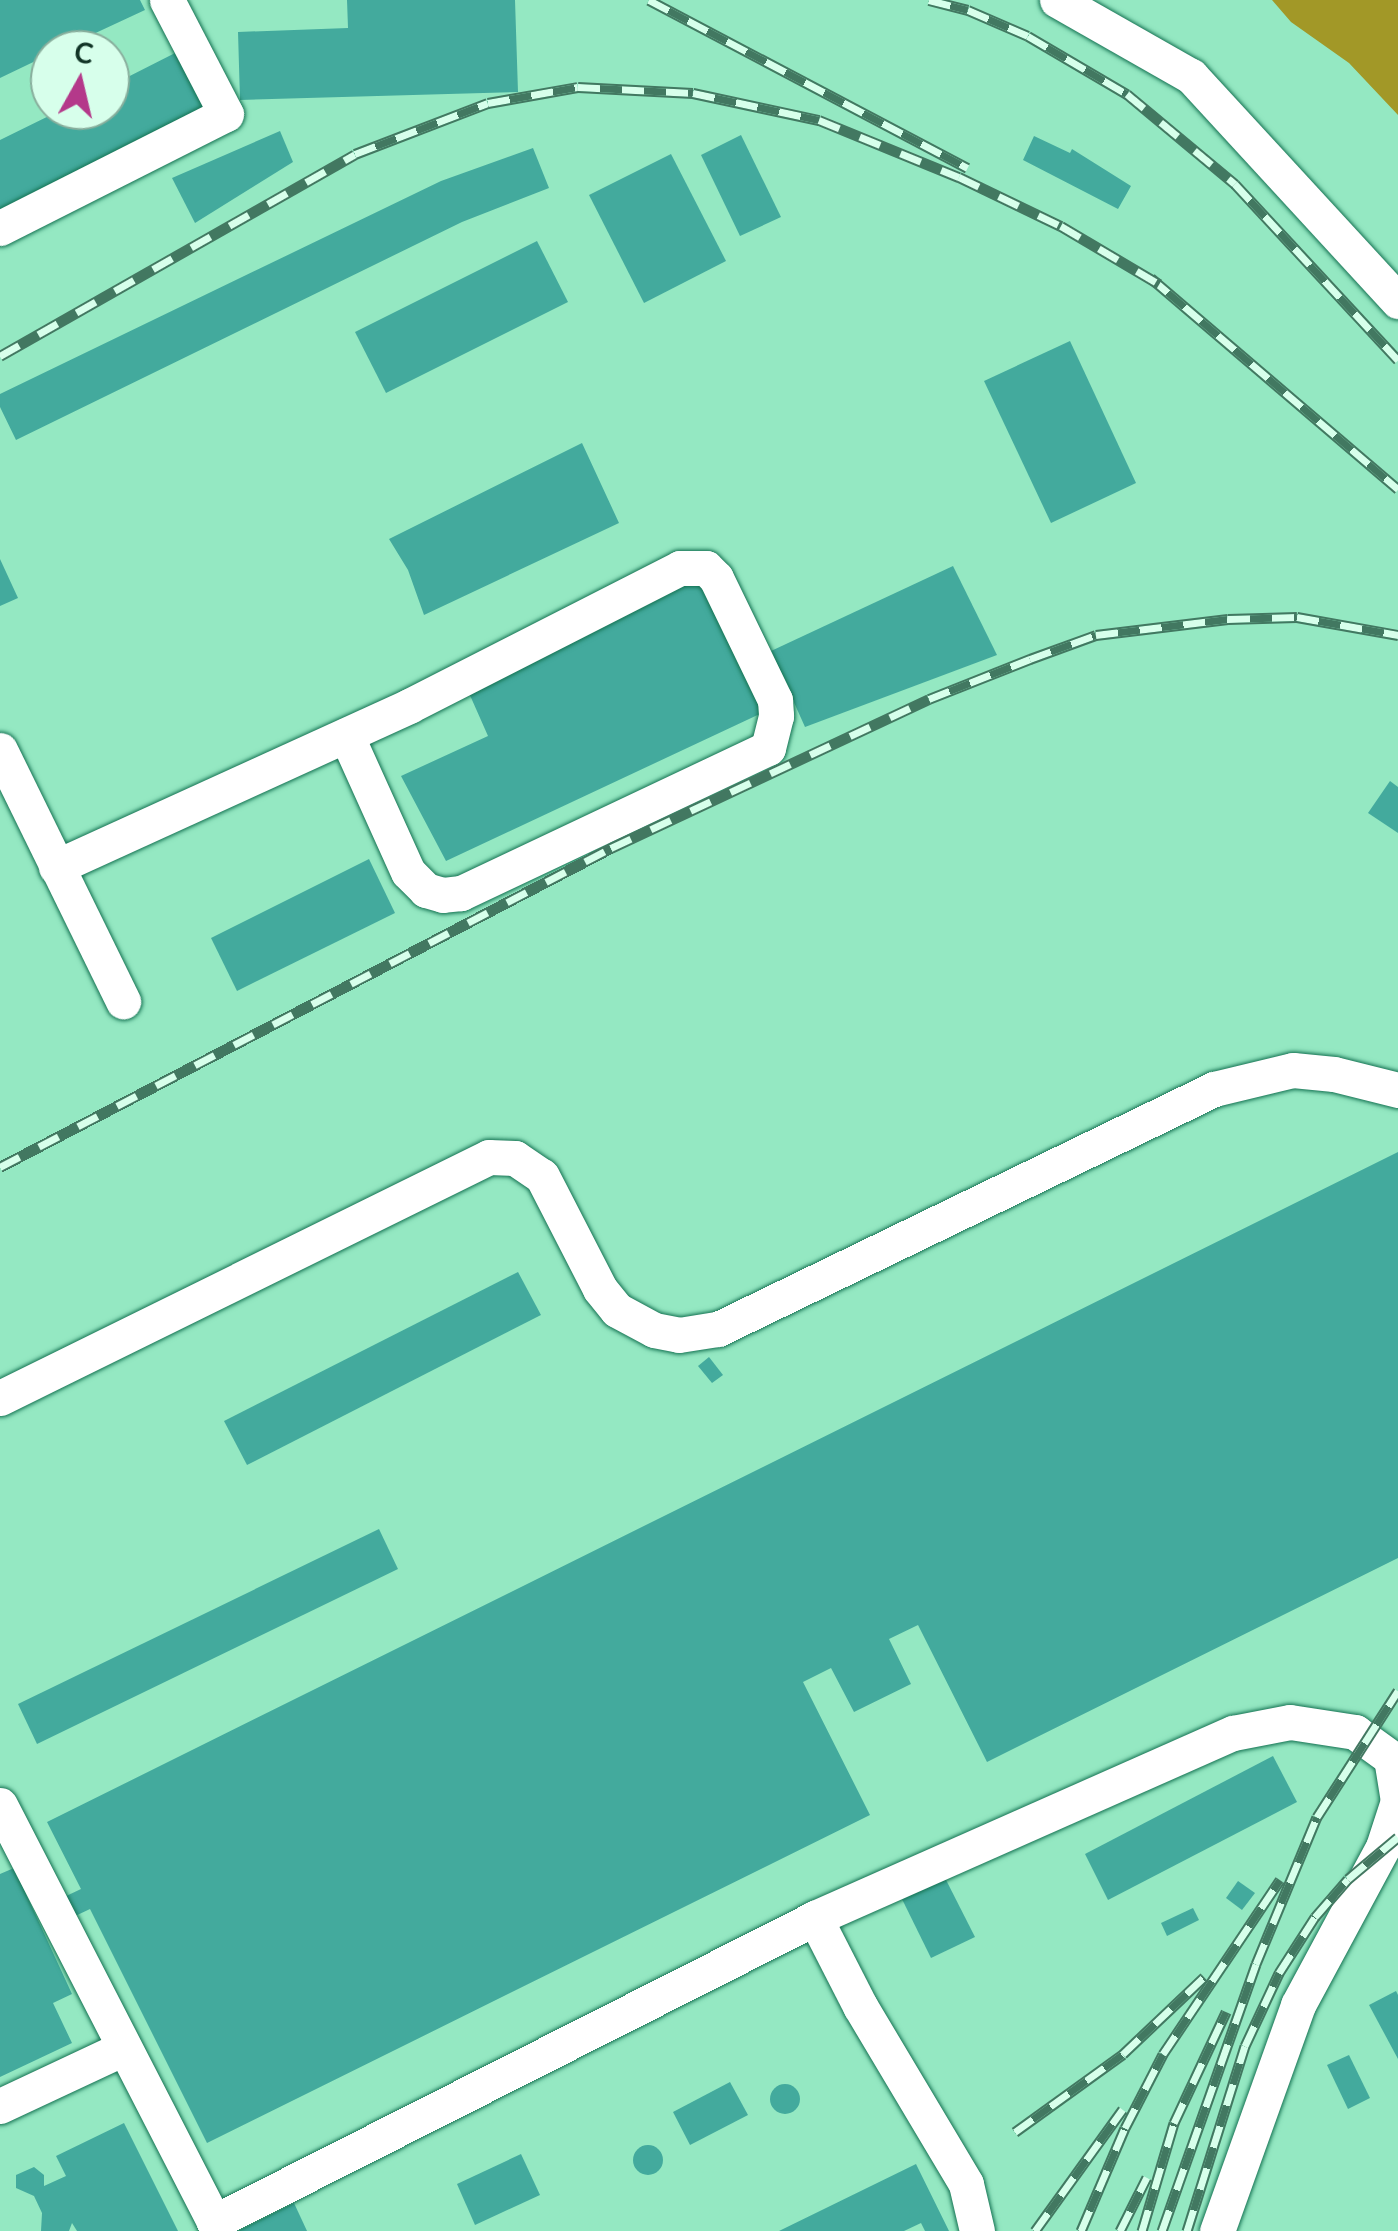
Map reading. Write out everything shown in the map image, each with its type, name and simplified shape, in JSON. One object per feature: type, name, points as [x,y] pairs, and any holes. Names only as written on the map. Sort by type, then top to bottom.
[{"type":"lane","points":[[0,228],[226,114],[167,0]]},
{"type":"lane","points":[[1056,0],[1191,76],[1398,302]]},
{"type":"lane","points":[[56,867],[346,735],[694,566],[706,568],[716,578],[775,700],[776,716],[768,748],[461,893],[443,895],[426,890],[408,872],[346,735]]},
{"type":"lane","points":[[0,750],[123,1001]]},
{"type":"lane","points":[[0,1398],[489,1157],[515,1158],[542,1176],[600,1289],[617,1310],[654,1330],[679,1335],[718,1329],[1214,1089],[1294,1070],[1334,1074],[1398,1090]]},
{"type":"lane","points":[[0,1804],[214,2222],[815,1918],[1233,1732],[1290,1722],[1327,1725],[1366,1736],[1391,1758],[1398,1801],[1383,1847],[1298,2005],[1218,2231]]},
{"type":"lane","points":[[815,1918],[860,2006],[966,2184],[976,2231]]},
{"type":"lane","points":[[0,2106],[124,2048]]},
{"type":"shaded area","points":[[1272,0],[1398,0],[1398,115],[1349,63],[1291,22]]},
{"type":"building","points":[[0,0],[140,0],[145,10],[102,30],[30,30],[30,64],[0,78]]},
{"type":"building","points":[[347,0],[515,0],[518,92],[240,100],[238,32],[348,28]]},
{"type":"building","points":[[181,50],[211,111],[0,216],[0,140],[30,125],[30,130],[130,130],[130,76]]},
{"type":"building","points":[[280,131],[293,162],[195,223],[172,178]]},
{"type":"building","points":[[741,135],[781,217],[740,236],[701,155]]},
{"type":"building","points":[[1034,136],[1070,153],[1072,149],[1131,186],[1118,209],[1023,160]]},
{"type":"building","points":[[533,148],[549,188],[462,222],[16,440],[0,407],[0,394],[441,181]]},
{"type":"building","points":[[671,154],[726,261],[644,303],[589,195]]},
{"type":"building","points":[[537,241],[568,302],[386,393],[355,332]]},
{"type":"building","points":[[1070,341],[1136,483],[1051,523],[984,381]]},
{"type":"building","points":[[582,443],[619,523],[424,615],[408,570],[389,539]]},
{"type":"building","points":[[0,559],[18,598],[0,606]]},
{"type":"building","points":[[953,566],[997,655],[805,727],[771,651]]},
{"type":"building","points":[[698,574],[764,712],[446,861],[401,776],[488,736],[465,684]]},
{"type":"building","points":[[1390,781],[1398,787],[1398,833],[1368,813]]},
{"type":"building","points":[[369,859],[395,913],[237,991],[211,938]]},
{"type":"building","points":[[1398,1152],[1398,1558],[987,1762],[918,1625],[889,1639],[911,1684],[854,1712],[831,1668],[803,1682],[870,1815],[207,2143],[90,1909],[71,1918],[62,1898],[81,1889],[47,1822]]},
{"type":"building","points":[[518,1272],[541,1315],[247,1465],[224,1421]]},
{"type":"building","points":[[709,1357],[723,1375],[712,1383],[698,1366]]},
{"type":"building","points":[[379,1529],[398,1569],[37,1744],[18,1704]]},
{"type":"building","points":[[1273,1756],[1297,1802],[1108,1900],[1085,1854]]},
{"type":"building","points":[[14,1868],[72,1994],[53,2003],[72,2043],[0,2077],[0,1874]]},
{"type":"building","points":[[942,1872],[975,1937],[931,1958],[899,1893]]},
{"type":"building","points":[[1238,1881],[1255,1893],[1242,1910],[1226,1898]]},
{"type":"building","points":[[1193,1908],[1199,1920],[1167,1936],[1161,1923]]},
{"type":"building","points":[[1396,1991],[1398,1995],[1398,2059],[1369,2005]]},
{"type":"building","points":[[1349,2055],[1370,2098],[1348,2109],[1327,2065]]},
{"type":"building","points":[[730,2082],[748,2115],[690,2145],[673,2112]]},
{"type":"building","points":[[785,2084],[799,2093],[800,2099],[791,2113],[785,2114],[771,2105],[770,2099],[779,2085]]},
{"type":"building","points":[[124,2123],[178,2231],[77,2231],[72,2223],[69,2231],[41,2231],[42,2213],[34,2196],[16,2188],[16,2175],[34,2167],[44,2175],[44,2186],[66,2176],[56,2156]]},
{"type":"building","points":[[648,2145],[662,2154],[663,2160],[654,2174],[648,2175],[634,2166],[633,2160],[642,2146]]},
{"type":"building","points":[[521,2154],[540,2195],[475,2225],[457,2184]]},
{"type":"building","points":[[916,2164],[949,2231],[925,2231],[921,2223],[904,2231],[779,2231]]},
{"type":"building","points":[[294,2203],[307,2231],[238,2231]]},
{"type":"railway","points":[[649,0],[967,168]]},
{"type":"railway","points":[[929,0],[968,10],[1028,36],[1127,94],[1235,184],[1398,360]]},
{"type":"railway","points":[[0,356],[355,154],[488,103],[578,87],[693,93],[819,120],[959,177],[1061,226],[1159,284]]},
{"type":"railway","points":[[1151,278],[1398,489]]},
{"type":"railway","points":[[0,1167],[611,848],[929,699],[1030,659],[1096,635],[1228,619],[1297,617],[1398,635]]},
{"type":"railway","points":[[1162,2231],[1256,1964],[1317,1817],[1398,1691]]},
{"type":"railway","points":[[1187,2231],[1245,2046],[1279,1973],[1315,1917],[1348,1879],[1398,1837]]},
{"type":"railway","points":[[1081,2231],[1125,2128],[1163,2054],[1280,1880]]},
{"type":"railway","points":[[1015,2132],[1123,2054],[1204,1977]]},
{"type":"railway","points":[[1142,2231],[1174,2123],[1226,2012]]},
{"type":"railway","points":[[1035,2231],[1123,2109]]},
{"type":"railway","points":[[1120,2231],[1147,2177]]}]
